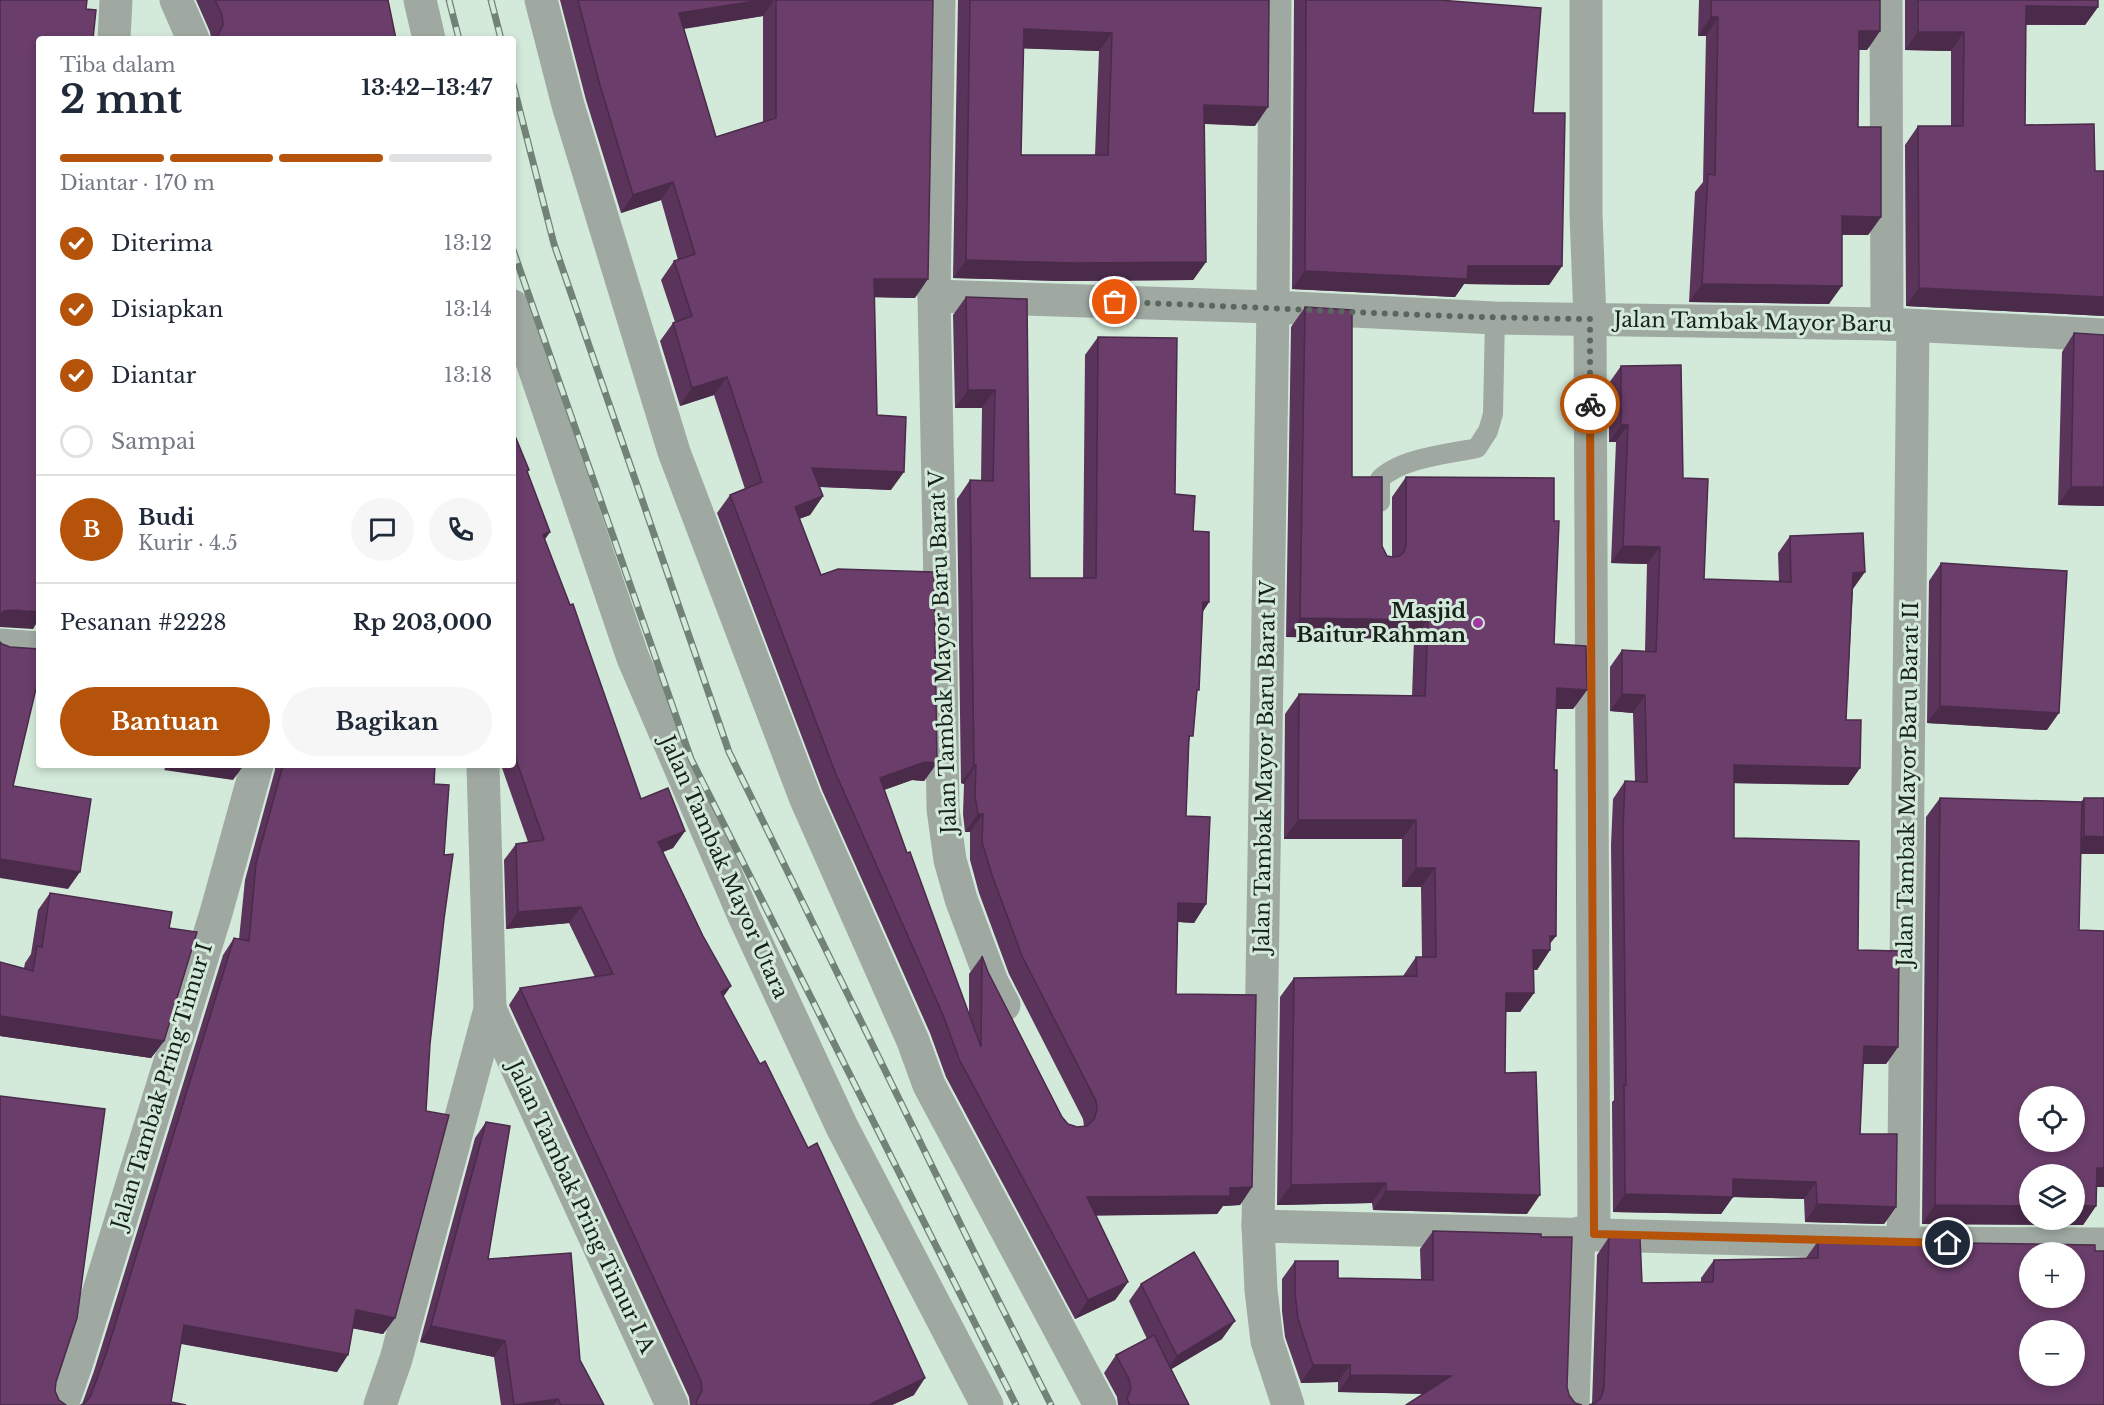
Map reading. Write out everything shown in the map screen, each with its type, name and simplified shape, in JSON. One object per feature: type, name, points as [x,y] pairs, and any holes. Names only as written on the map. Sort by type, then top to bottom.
[{"type":"street","points":[[114,36],[116,0]]},
{"type":"street","points":[[176,0],[192,36]]},
{"type":"street","points":[[420,0],[428,36]]},
{"type":"street","points":[[541,0],[568,105],[674,452],[805,797],[913,1041],[929,1084],[1100,1405]]},
{"type":"street","name":"Jalan Tambak Mayor Baru Barat V","points":[[939,0],[934,296],[943,809],[950,860],[961,899],[992,982],[1018,1034]]},
{"type":"street","name":"Jalan Tambak Mayor Baru Barat IV","points":[[1275,0],[1273,307],[1258,1226],[1261,1290],[1267,1341],[1288,1405]]},
{"type":"street","points":[[1573,1405],[1587,1233],[1590,319],[1586,214],[1586,0]]},
{"type":"street","name":"Jalan Tambak Mayor Baru Barat II","points":[[1886,0],[1900,325],[1903,1243]]},
{"type":"street","name":"Jalan Tambak Mayor Baru","points":[[934,296],[1273,307],[1496,318],[1900,325],[2104,335]]},
{"type":"street","name":"Jalan Tambak Mayor Utara","points":[[516,315],[633,658],[734,894],[842,1128],[987,1405]]},
{"type":"street","name":"Jalan Tambak Pring Timur I","points":[[62,1405],[216,913],[256,768]]},
{"type":"street","name":"Jalan Tambak Pring Timur I A","points":[[380,1405],[396,1359],[490,1009],[483,768]]},
{"type":"street","name":"Jalan Tambak Pring Timur I A","points":[[490,1009],[672,1405]]},
{"type":"street","points":[[1258,1226],[1903,1243],[2104,1244]]},
{"type":"lane","points":[[1380,522],[1380,479],[1387,471],[1400,465],[1477,448],[1488,431],[1493,414],[1496,318]]},
{"type":"building","points":[[0,0],[87,0],[86,9],[96,10],[93,36],[36,36],[36,612],[13,610],[4,611],[0,615]]},
{"type":"building","points":[[215,0],[388,0],[395,36],[218,36],[223,25],[222,15]]},
{"type":"building","points":[[578,0],[762,0],[679,13],[716,137],[776,118],[776,0],[933,0],[928,279],[874,279],[877,415],[906,417],[904,472],[812,468],[823,496],[795,507],[821,575],[838,569],[934,572],[937,763],[925,762],[880,778],[907,853],[910,852],[981,1047],[982,956],[1062,1117],[1068,1124],[1077,1127],[1087,1126],[1094,1119],[1097,1110],[1096,1101],[1022,956],[982,842],[983,814],[978,814],[975,796],[970,480],[993,481],[995,390],[968,390],[966,297],[1027,299],[1030,578],[1096,578],[1098,337],[1177,338],[1175,494],[1195,496],[1193,531],[1209,532],[1209,602],[1203,602],[1199,690],[1197,690],[1193,736],[1189,736],[1186,816],[1210,817],[1206,904],[1178,903],[1176,994],[1256,995],[1252,1187],[1230,1188],[1230,1196],[1087,1197],[1128,1282],[1088,1300],[959,1059],[943,1015],[835,772],[730,495],[762,482],[727,377],[692,388],[673,323],[692,316],[674,261],[695,254],[673,182],[633,195],[599,82]]},
{"type":"building","points":[[970,0],[1269,0],[1268,107],[1204,105],[1206,262],[1074,263],[966,260]],"holes":[[[1024,29],[1112,33],[1108,155],[1021,155]]]},
{"type":"building","points":[[1306,0],[1439,0],[1541,8],[1533,113],[1565,113],[1562,266],[1468,266],[1467,279],[1305,271]]},
{"type":"building","points":[[1711,0],[1880,0],[1880,31],[1859,31],[1858,127],[1881,127],[1881,217],[1842,216],[1842,286],[1702,284],[1708,174],[1715,175],[1718,17],[1711,17]]},
{"type":"building","points":[[1918,0],[2098,0],[2098,7],[2026,6],[2025,125],[2094,124],[2095,171],[2104,171],[2104,297],[1919,288],[1918,126],[1963,126],[1964,32],[1918,32]]},
{"type":"building","points":[[1305,307],[1352,310],[1352,477],[1382,477],[1382,546],[1387,556],[1399,556],[1404,552],[1406,546],[1406,477],[1554,478],[1554,521],[1559,521],[1554,644],[1586,646],[1587,690],[1557,688],[1554,770],[1557,770],[1556,936],[1550,936],[1550,950],[1533,950],[1534,993],[1506,993],[1505,1073],[1536,1072],[1540,1195],[1386,1191],[1386,1183],[1291,1185],[1294,978],[1417,976],[1416,957],[1436,957],[1435,868],[1416,868],[1416,820],[1298,820],[1299,694],[1425,696],[1428,620],[1300,618]]},
{"type":"building","points":[[2074,333],[2104,335],[2104,487],[2071,487]]},
{"type":"building","points":[[1681,365],[1683,478],[1708,479],[1704,579],[1791,582],[1790,536],[1863,533],[1865,572],[1853,573],[1846,720],[1861,720],[1860,768],[1734,765],[1734,838],[1859,841],[1858,950],[1899,951],[1898,1047],[1864,1046],[1860,1134],[1897,1134],[1896,1207],[1817,1204],[1816,1182],[1733,1179],[1733,1197],[1625,1194],[1623,828],[1625,781],[1647,782],[1645,695],[1622,694],[1622,650],[1656,652],[1660,547],[1623,546],[1628,425],[1621,425],[1621,366]]},
{"type":"building","points":[[516,438],[550,532],[543,535],[570,605],[573,604],[641,799],[668,788],[685,831],[658,842],[703,936],[731,986],[721,992],[760,1064],[765,1061],[808,1148],[817,1143],[925,1378],[869,1405],[697,1405],[696,1402],[702,1391],[701,1381],[520,988],[613,974],[581,907],[518,912],[516,844],[544,840],[516,760]]},
{"type":"building","points":[[1941,563],[2067,571],[2059,713],[1940,706]]},
{"type":"building","points":[[0,642],[10,647],[36,649],[36,689],[13,786],[91,799],[80,872],[0,859]]},
{"type":"building","points":[[282,768],[435,768],[434,784],[449,785],[444,855],[453,854],[430,1044],[426,1111],[449,1115],[395,1318],[356,1310],[348,1355],[184,1325],[171,1402],[186,1405],[81,1405],[91,1395],[106,1354],[234,938],[249,941],[256,863]]},
{"type":"building","points":[[1940,798],[2082,802],[2079,930],[2104,931],[2104,1168],[2097,1168],[2096,1206],[2085,1206],[2085,1164],[2019,1164],[2019,1206],[1935,1205]]},
{"type":"building","points":[[2084,798],[2104,798],[2104,837],[2084,836]]},
{"type":"building","points":[[50,893],[172,912],[169,928],[197,932],[164,1041],[0,1016],[0,962],[33,971],[37,946],[42,947]]},
{"type":"building","points":[[0,1096],[105,1109],[77,1318],[56,1382],[55,1391],[59,1400],[66,1405],[0,1405]]},
{"type":"building","points":[[486,1122],[510,1126],[488,1259],[571,1253],[580,1360],[604,1405],[561,1405],[558,1399],[514,1405],[505,1341],[431,1326]]},
{"type":"building","points":[[1433,1231],[1572,1237],[1567,1387],[1575,1403],[1582,1405],[1406,1405],[1451,1376],[1350,1375],[1350,1365],[1313,1365],[1298,1319],[1295,1261],[1338,1261],[1338,1278],[1433,1280]]},
{"type":"building","points":[[1609,1237],[1640,1238],[1642,1283],[1713,1282],[1714,1260],[1818,1258],[1818,1241],[2019,1244],[2019,1308],[2085,1308],[2085,1245],[2095,1245],[2095,1251],[2104,1251],[2104,1405],[1589,1405],[1601,1398],[1604,1388]]},
{"type":"building","points":[[1194,1252],[1235,1321],[1177,1356],[1141,1284]]},
{"type":"building","points":[[1154,1335],[1189,1405],[1130,1405],[1127,1399],[1131,1388],[1129,1379],[1116,1355]]},
{"type":"railway","points":[[449,0],[458,36]]},
{"type":"railway","points":[[491,0],[500,36]]},
{"type":"railway","points":[[516,96],[554,244],[729,752],[1051,1405]]},
{"type":"railway","points":[[516,259],[691,759],[1016,1405]]},
{"type":"way so far","points":[[1115,302],[1496,318],[1590,319],[1590,404]]},
{"type":"place","name":"Masjid Baitur Rahman","points":[[1478,623]]},
{"type":"route","points":[[1590,404],[1594,1234],[1948,1243]]}]
